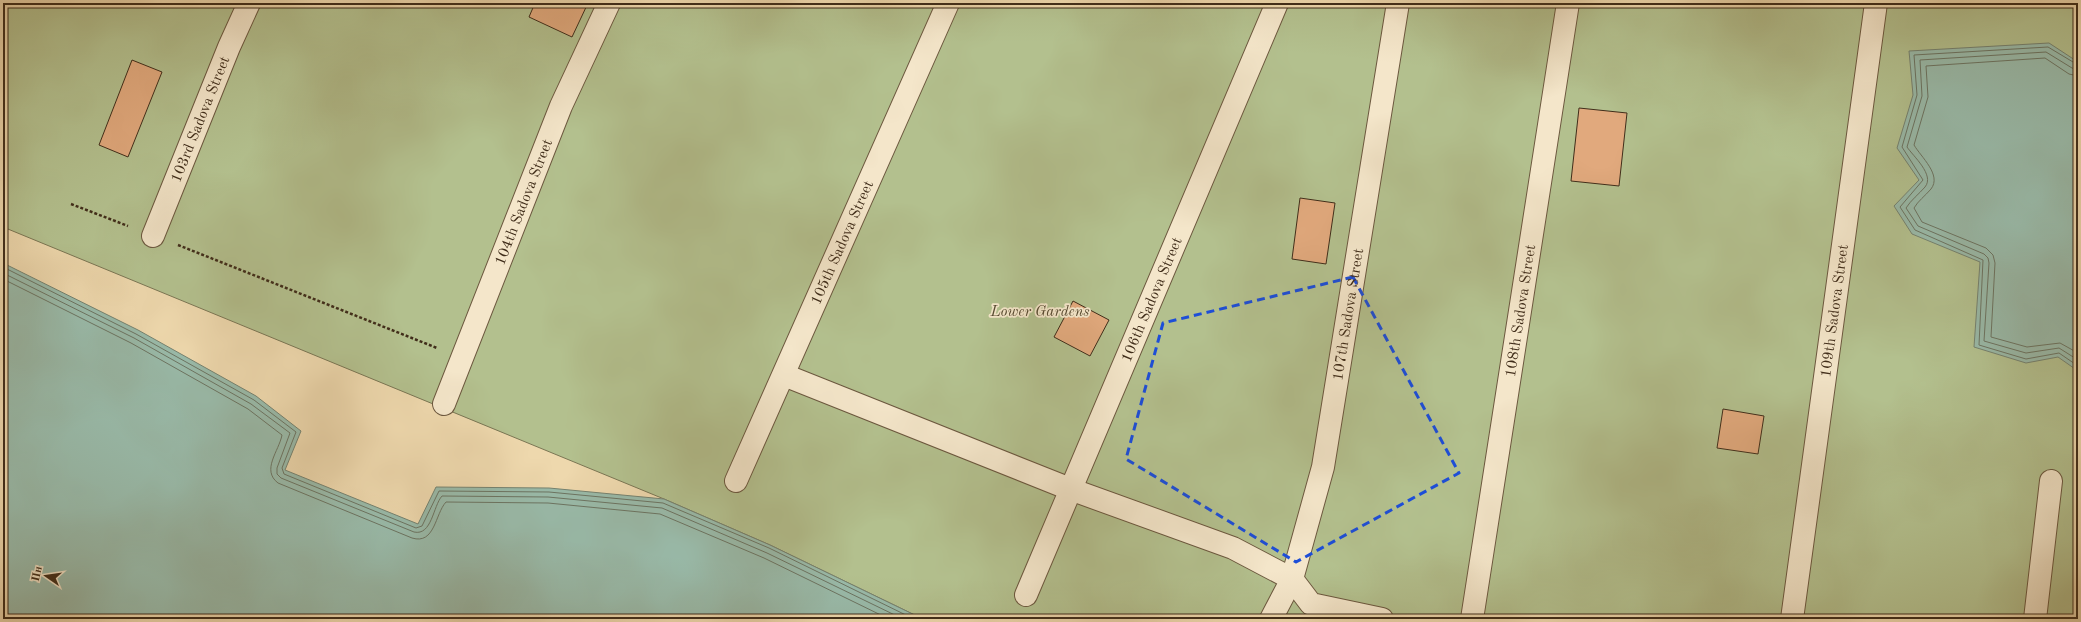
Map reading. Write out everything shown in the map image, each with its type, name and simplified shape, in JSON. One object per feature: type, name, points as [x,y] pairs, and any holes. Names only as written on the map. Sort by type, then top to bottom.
[{"type":"street","name":"103rd Sadova Street","points":[[153,236],[249,3]]},
{"type":"street","name":"104th Sadova Street","points":[[444,404],[561,106],[609,3]]},
{"type":"street","name":"105th Sadova Street","points":[[736,481],[948,3]]},
{"type":"street","name":"106th Sadova Street","points":[[1026,595],[1277,3]]},
{"type":"street","name":"107th Sadova Street","points":[[1271,619],[1292,579],[1323,467],[1398,3]]},
{"type":"street","name":"108th Sadova Street","points":[[1472,619],[1568,3]]},
{"type":"street","name":"109th Sadova Street","points":[[1792,619],[1876,3]]},
{"type":"street","points":[[784,374],[1070,489],[1233,548],[1292,579],[1311,604],[1382,619]]},
{"type":"street","points":[[2035,619],[2051,481]]},
{"type":"path","points":[[71,204],[462,358]]},
{"type":"highlighted area","points":[[1353,277],[1459,473],[1296,562],[1126,459],[1163,323]]},
{"type":"green space","name":"Lower Gardens","points":[[3,3],[2078,3],[2078,619],[923,619],[770,545],[664,499],[3,227]]},
{"type":"water","points":[[2049,43],[2078,62],[2078,371],[2058,357],[2026,363],[1974,347],[1980,262],[1912,234],[1894,206],[1919,180],[1897,148],[1913,95],[1909,51]]},
{"type":"water","points":[[3,263],[138,330],[256,396],[301,431],[285,470],[418,524],[436,487],[549,488],[664,499],[770,545],[923,619],[3,619]]},
{"type":"building","points":[[535,3],[588,3],[572,37],[529,17]]},
{"type":"building","points":[[132,60],[162,72],[128,157],[99,145]]},
{"type":"building","points":[[1579,108],[1627,113],[1619,186],[1571,181]]},
{"type":"building","points":[[1300,198],[1335,203],[1326,264],[1292,259]]},
{"type":"building","points":[[1073,301],[1109,320],[1090,356],[1054,337]]},
{"type":"building","points":[[1723,409],[1764,416],[1758,454],[1717,448]]}]
